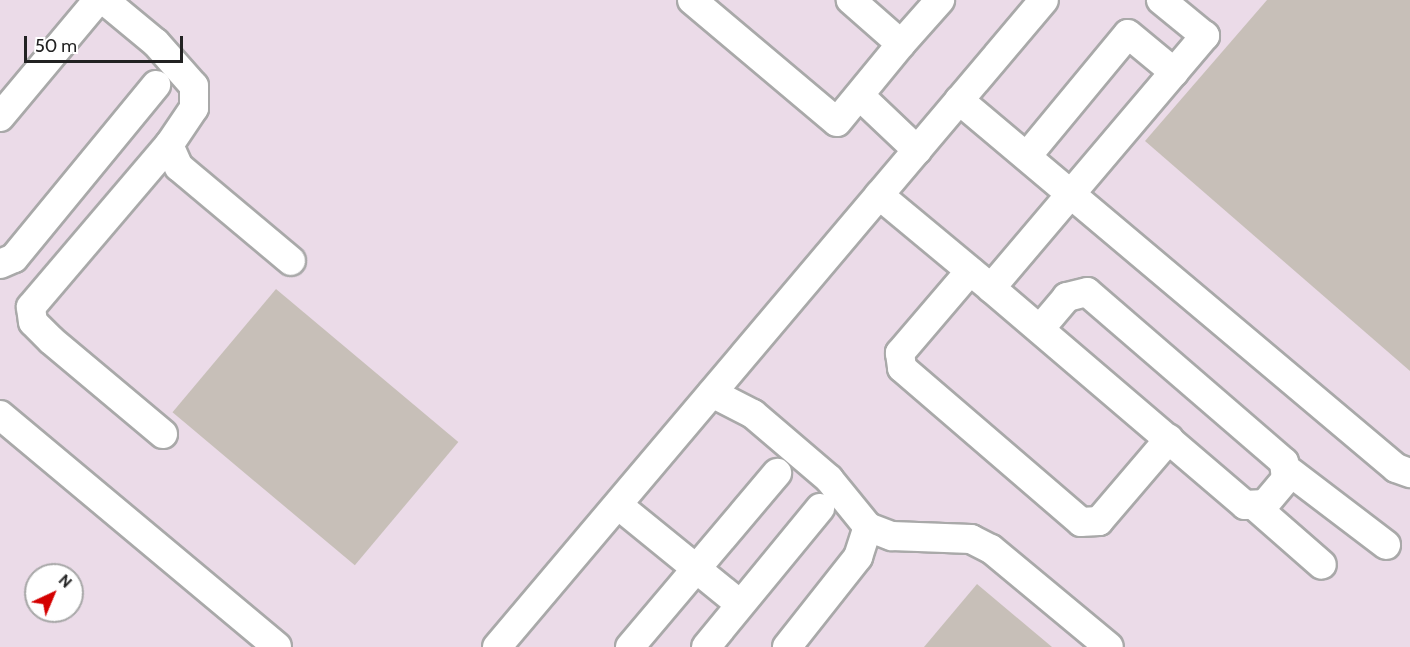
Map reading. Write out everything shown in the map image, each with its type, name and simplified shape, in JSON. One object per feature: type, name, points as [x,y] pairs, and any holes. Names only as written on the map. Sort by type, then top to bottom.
[{"type":"lane","points":[[0,117],[98,0]]},
{"type":"lane","points":[[104,0],[156,44],[194,86],[194,108],[169,146],[31,307],[33,322],[51,340],[163,434]]},
{"type":"lane","points":[[692,0],[837,122],[940,0]]},
{"type":"lane","points":[[851,0],[901,44]]},
{"type":"lane","points":[[991,288],[1204,36],[1161,0]]},
{"type":"lane","points":[[497,647],[959,100],[1038,2]]},
{"type":"lane","points":[[1027,156],[1128,34],[1174,72]]},
{"type":"lane","points":[[0,264],[14,258],[156,85]]},
{"type":"lane","points":[[860,96],[917,150]]},
{"type":"lane","points":[[959,100],[1396,468],[1410,473]]},
{"type":"lane","points":[[169,146],[179,167],[291,261]]},
{"type":"lane","points":[[879,195],[1040,329],[1245,505],[1257,508],[1322,565]]},
{"type":"lane","points":[[969,271],[898,360],[1081,522],[1099,521],[1168,439]]},
{"type":"lane","points":[[1040,329],[1067,297],[1087,292],[1287,466],[1386,545]]},
{"type":"lane","points":[[712,393],[753,414],[829,479],[868,527],[892,536],[971,539],[991,549],[1109,647]]},
{"type":"lane","points":[[0,415],[277,647]]},
{"type":"lane","points":[[1257,508],[1286,479],[1287,466]]},
{"type":"lane","points":[[630,647],[777,473]]},
{"type":"lane","points":[[618,504],[740,604]]},
{"type":"lane","points":[[706,647],[820,508]]},
{"type":"lane","points":[[787,647],[858,557],[868,527]]},
{"type":"shaded area","points":[[0,0],[1410,0],[1410,647],[0,647]]},
{"type":"building","points":[[1267,0],[1410,0],[1410,371],[1145,141]]},
{"type":"building","points":[[276,289],[458,442],[355,565],[173,412]]},
{"type":"building","points":[[977,584],[1052,647],[924,647]]}]
